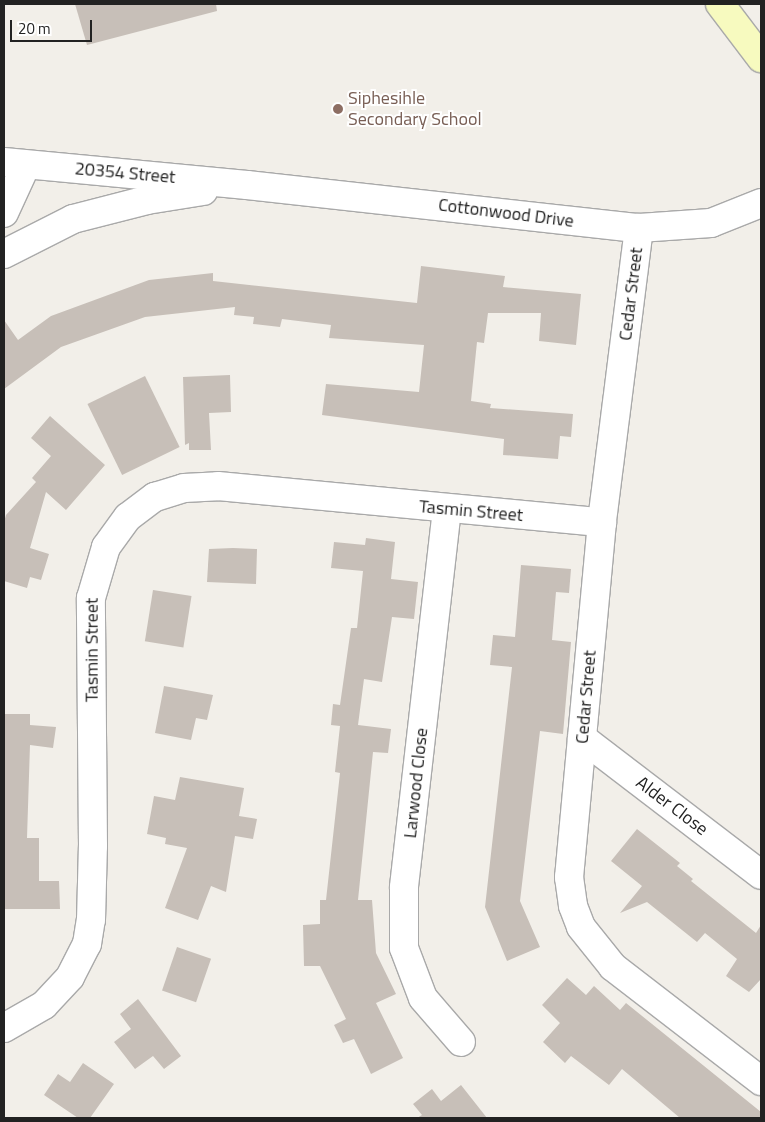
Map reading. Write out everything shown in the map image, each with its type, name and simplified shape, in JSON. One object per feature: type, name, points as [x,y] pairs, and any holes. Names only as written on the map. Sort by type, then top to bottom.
[{"type":"main road","points":[[720,4],[761,58]]},
{"type":"street","name":"20354 Street","points":[[15,163],[247,185]]},
{"type":"street","points":[[4,213],[15,163]]},
{"type":"street","name":"Cottonwood Drive","points":[[247,185],[639,228],[711,223],[761,203]]},
{"type":"street","points":[[4,254],[73,219],[175,194],[247,185]]},
{"type":"street","name":"Cedar Street","points":[[639,228],[602,522],[569,877],[572,906],[581,927],[613,967],[761,1081]]},
{"type":"street","name":"Tasmin Street","points":[[4,1028],[44,1005],[70,977],[87,944],[91,920],[93,846],[91,598],[106,547],[128,517],[155,497],[184,488],[218,486],[447,509],[602,522]]},
{"type":"street","name":"Larwood Close","points":[[447,509],[404,888],[404,948],[423,998],[461,1042]]},
{"type":"street","name":"Alder Close","points":[[582,738],[761,875]]},
{"type":"building","points":[[75,4],[216,4],[217,11],[87,45]]},
{"type":"building","points":[[421,266],[505,276],[503,287],[581,294],[576,345],[539,341],[541,313],[488,313],[484,343],[477,342],[471,401],[491,404],[490,408],[573,414],[571,437],[560,436],[558,459],[503,455],[504,439],[322,415],[326,384],[419,392],[424,345],[329,338],[331,325],[282,319],[280,327],[253,324],[254,317],[234,315],[235,307],[145,317],[61,347],[4,389],[4,320],[18,340],[51,316],[149,280],[213,273],[213,281],[417,303]]},
{"type":"building","points":[[230,375],[231,412],[209,413],[211,450],[189,450],[189,443],[185,445],[183,377]]},
{"type":"building","points":[[145,376],[180,447],[122,475],[87,404]]},
{"type":"building","points":[[50,416],[105,465],[66,510],[46,492],[30,548],[49,554],[41,580],[30,577],[27,588],[4,581],[4,522],[6,515],[36,482],[32,478],[51,456],[31,438]]},
{"type":"building","points":[[366,538],[395,542],[391,579],[418,582],[414,619],[392,617],[382,682],[364,679],[358,725],[391,729],[388,753],[373,752],[358,900],[372,900],[376,953],[396,994],[376,1003],[403,1058],[371,1074],[354,1039],[343,1043],[334,1025],[346,1019],[320,966],[304,966],[303,925],[320,924],[320,900],[326,900],[340,773],[335,772],[340,726],[331,725],[333,704],[340,705],[351,628],[357,628],[363,571],[331,568],[334,542],[365,545]]},
{"type":"building","points":[[209,549],[257,549],[256,584],[207,582]]},
{"type":"building","points":[[521,565],[571,569],[569,593],[556,592],[552,640],[571,642],[563,734],[540,731],[520,901],[540,947],[507,961],[485,907],[512,667],[490,665],[493,635],[515,637]]},
{"type":"building","points":[[153,590],[192,596],[183,647],[145,641]]},
{"type":"building","points":[[164,686],[213,695],[207,720],[196,718],[191,740],[155,733]]},
{"type":"building","points":[[4,714],[30,714],[30,725],[56,727],[53,748],[30,745],[27,838],[39,838],[39,881],[59,881],[60,909],[4,909]]},
{"type":"building","points":[[180,777],[244,788],[239,816],[257,819],[253,839],[235,836],[226,892],[211,886],[198,920],[165,908],[187,848],[165,844],[166,838],[147,834],[154,796],[175,800]]},
{"type":"building","points":[[637,829],[680,863],[677,866],[693,879],[691,881],[756,933],[761,925],[761,979],[749,992],[726,976],[737,959],[705,933],[697,942],[647,902],[620,913],[642,886],[611,861]]},
{"type":"building","points":[[177,947],[211,959],[196,1002],[162,990]]},
{"type":"building","points":[[567,978],[586,995],[594,986],[620,1010],[626,1003],[761,1112],[761,1118],[680,1118],[622,1069],[609,1085],[571,1056],[565,1063],[543,1042],[560,1023],[542,1005]]},
{"type":"building","points":[[138,999],[181,1056],[164,1069],[153,1056],[135,1069],[114,1042],[131,1029],[120,1014]]},
{"type":"building","points":[[83,1063],[114,1084],[90,1118],[78,1118],[44,1095],[58,1074],[70,1082]]},
{"type":"building","points":[[461,1085],[487,1118],[417,1118],[422,1115],[413,1104],[432,1089],[441,1101]]},
{"type":"place","name":"Siphesihle Secondary School","points":[[338,109]]}]
